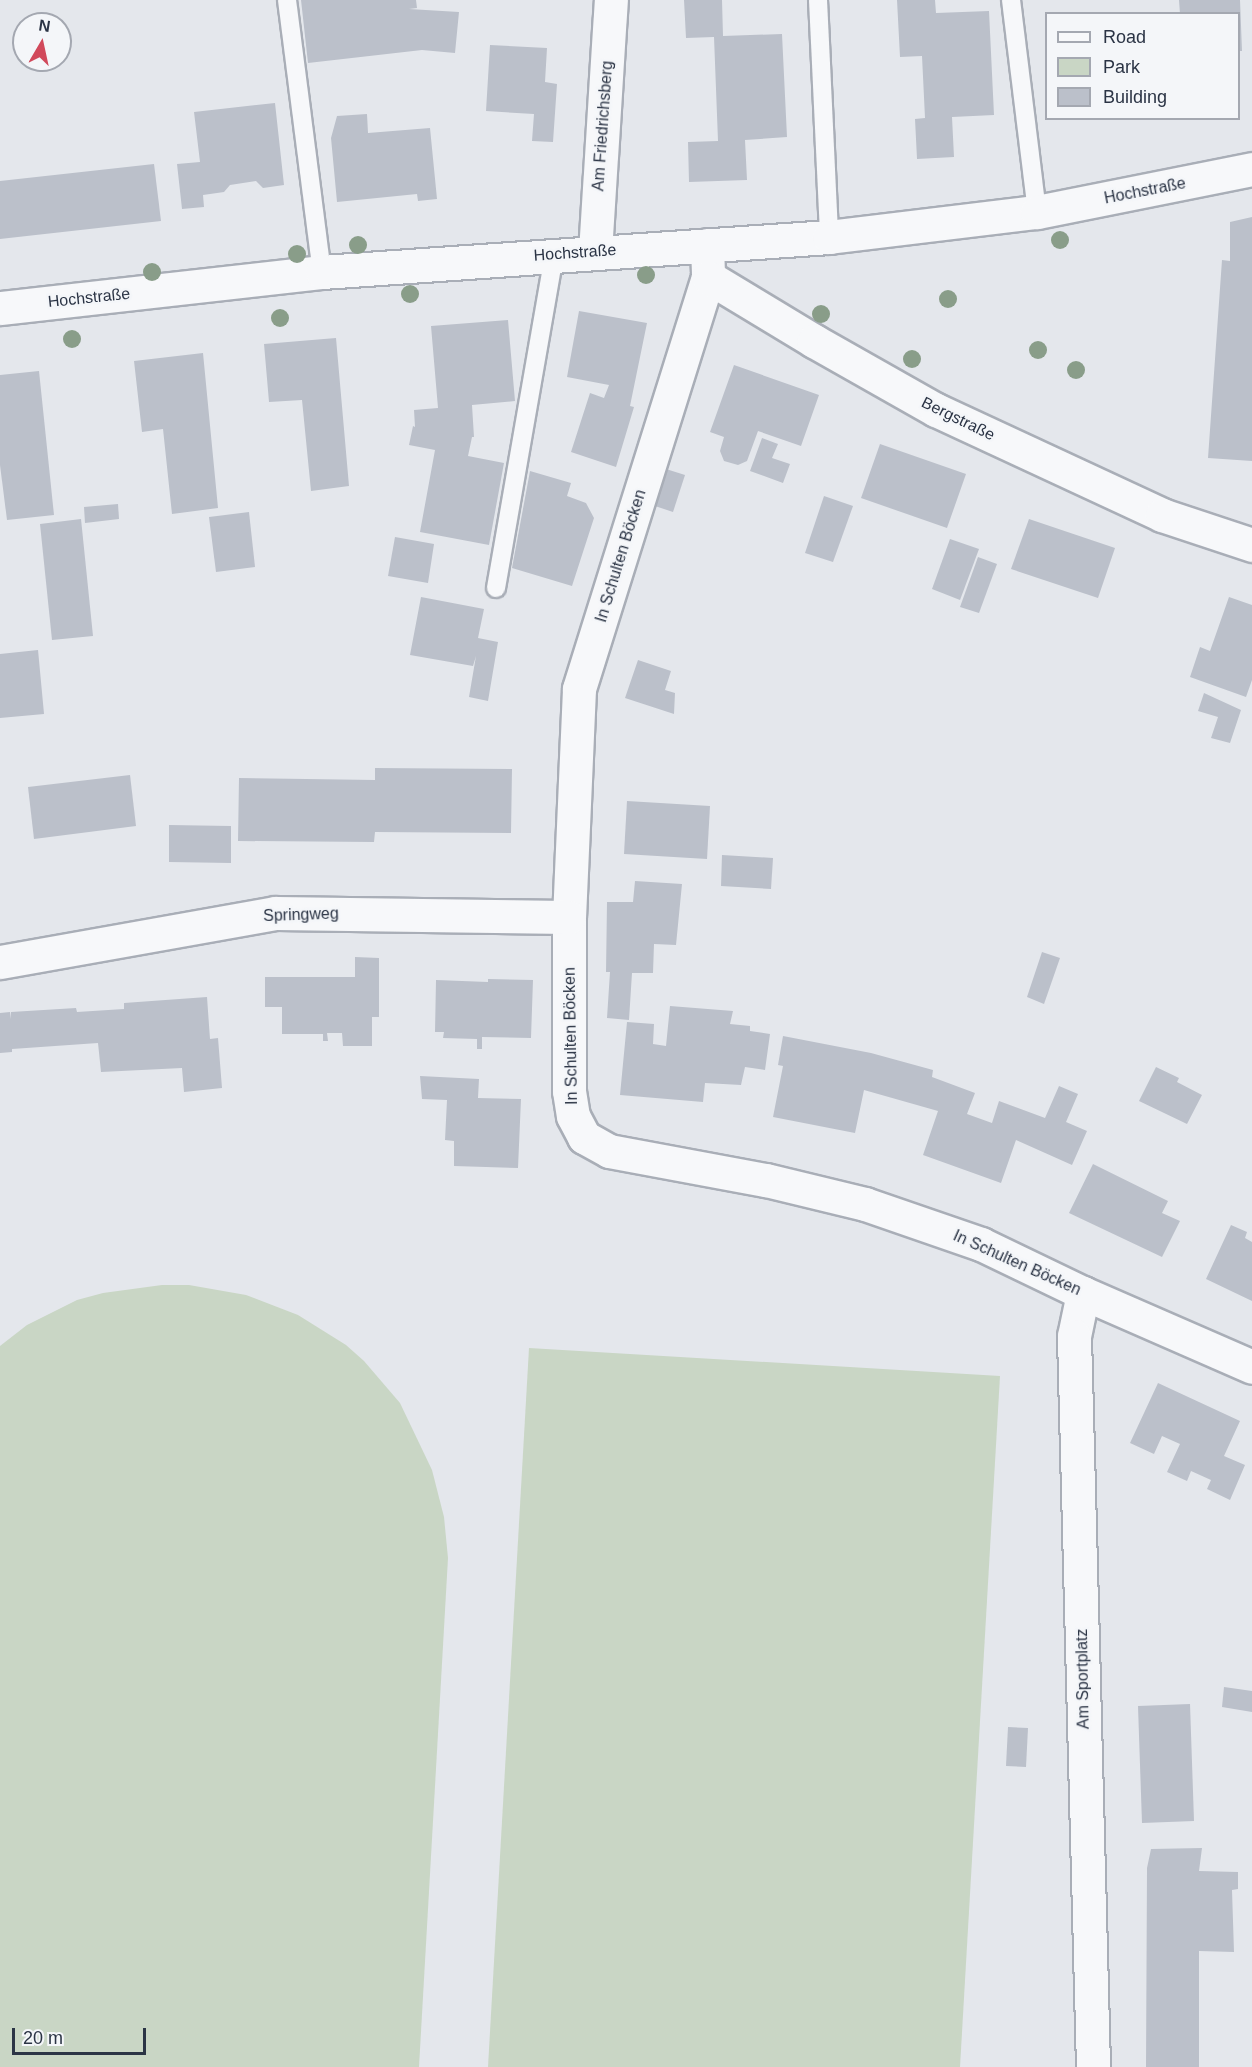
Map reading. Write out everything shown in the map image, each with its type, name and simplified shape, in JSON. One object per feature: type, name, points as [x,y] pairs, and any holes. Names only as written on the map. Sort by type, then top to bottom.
[{"type":"street","name":"Am Friedrichsberg","points":[[595,252],[611,0]]},
{"type":"street","name":"Hochstraße","points":[[0,308],[322,272],[595,252],[707,261],[829,237],[1037,212],[1252,169]]},
{"type":"street","name":"Bergstraße","points":[[707,261],[814,342],[936,410],[1162,515],[1252,545]]},
{"type":"street","name":"In Schulten Böcken","points":[[707,261],[579,689],[569,916],[569,1091],[573,1116],[585,1137],[609,1151],[766,1180],[865,1204],[981,1244],[1083,1293],[1252,1367]]},
{"type":"street","name":"Springweg","points":[[0,962],[275,913],[569,916]]},
{"type":"street","name":"Am Sportplatz","points":[[1083,1293],[1074,1336],[1093,2067]]},
{"type":"lane","points":[[287,0],[322,272]]},
{"type":"lane","points":[[818,0],[829,237]]},
{"type":"lane","points":[[1011,0],[1037,212]]},
{"type":"lane","points":[[496,588],[554,255]]},
{"type":"green space","points":[[162,1285],[189,1285],[246,1295],[298,1315],[346,1345],[364,1361],[400,1403],[432,1470],[444,1517],[448,1558],[419,2067],[0,2067],[0,1346],[27,1325],[77,1300],[103,1293]]},
{"type":"green space","points":[[529,1348],[1000,1376],[960,2067],[488,2067]]},
{"type":"building","points":[[301,0],[416,0],[417,8],[409,9],[459,12],[455,53],[422,50],[308,63]]},
{"type":"building","points":[[684,0],[722,0],[723,36],[782,34],[787,137],[745,140],[747,180],[689,182],[688,142],[718,141],[714,37],[686,38]]},
{"type":"building","points":[[897,0],[935,0],[936,13],[989,11],[994,115],[952,117],[954,157],[917,159],[915,119],[925,118],[922,56],[900,57]]},
{"type":"building","points":[[1179,0],[1240,0],[1242,51],[1240,51],[1240,12],[1180,12]]},
{"type":"building","points":[[490,45],[547,48],[545,82],[557,84],[553,142],[532,141],[534,114],[486,111]]},
{"type":"building","points":[[275,103],[284,185],[263,188],[256,181],[230,185],[224,192],[203,195],[204,207],[182,209],[177,164],[200,162],[194,112]]},
{"type":"building","points":[[367,114],[368,133],[430,128],[437,199],[418,201],[417,194],[337,202],[331,138],[337,116]]},
{"type":"building","points":[[154,164],[161,221],[0,239],[0,181]]},
{"type":"building","points":[[1252,217],[1252,461],[1208,458],[1222,260],[1230,261],[1230,222]]},
{"type":"building","points":[[579,311],[647,323],[630,406],[634,407],[616,467],[571,452],[590,393],[604,398],[609,385],[567,377]]},
{"type":"building","points":[[508,320],[515,401],[472,405],[474,437],[472,437],[468,456],[504,463],[489,545],[420,532],[435,450],[409,445],[413,426],[415,427],[414,410],[438,408],[431,326]]},
{"type":"building","points":[[336,338],[349,486],[311,491],[302,400],[269,402],[264,344]]},
{"type":"building","points":[[203,353],[218,508],[172,514],[163,429],[142,432],[134,361]]},
{"type":"building","points":[[734,365],[819,395],[801,446],[758,431],[747,461],[738,465],[724,461],[720,451],[724,437],[710,432]]},
{"type":"building","points":[[39,371],[54,515],[7,520],[0,465],[0,375]]},
{"type":"building","points":[[762,438],[778,444],[772,458],[790,464],[783,483],[750,471]]},
{"type":"building","points":[[880,444],[966,474],[947,528],[861,498]]},
{"type":"building","points":[[666,469],[685,475],[673,512],[655,506]]},
{"type":"building","points":[[530,471],[571,483],[567,496],[586,503],[594,518],[572,586],[512,568]]},
{"type":"building","points":[[824,496],[853,506],[833,562],[805,553]]},
{"type":"building","points":[[118,504],[119,519],[85,523],[84,507]]},
{"type":"building","points":[[249,512],[255,567],[216,572],[209,517]]},
{"type":"building","points":[[81,519],[93,636],[52,640],[40,524]]},
{"type":"building","points":[[1029,519],[1115,548],[1098,598],[1011,569]]},
{"type":"building","points":[[395,537],[434,544],[428,583],[388,576]]},
{"type":"building","points":[[950,539],[979,549],[960,600],[932,589]]},
{"type":"building","points":[[978,557],[997,564],[979,613],[960,607]]},
{"type":"building","points":[[421,597],[484,609],[478,638],[498,642],[488,701],[469,697],[476,656],[473,666],[410,655]]},
{"type":"building","points":[[1229,597],[1252,605],[1252,680],[1246,697],[1190,677],[1200,647],[1210,651]]},
{"type":"building","points":[[38,650],[44,714],[0,718],[0,654]]},
{"type":"building","points":[[638,660],[671,671],[665,690],[675,693],[674,714],[625,698]]},
{"type":"building","points":[[1204,693],[1241,710],[1230,743],[1211,738],[1218,717],[1198,711]]},
{"type":"building","points":[[375,768],[512,769],[511,833],[375,832],[374,842],[238,841],[239,778],[375,780]]},
{"type":"building","points":[[130,775],[136,826],[34,839],[28,787]]},
{"type":"building","points":[[627,801],[710,806],[707,859],[624,854]]},
{"type":"building","points":[[169,825],[231,826],[231,863],[169,862]]},
{"type":"building","points":[[722,855],[773,858],[771,889],[721,886]]},
{"type":"building","points":[[635,881],[682,884],[676,945],[654,944],[653,973],[632,973],[629,1020],[607,1018],[610,972],[606,972],[607,902],[633,902]]},
{"type":"building","points":[[1042,952],[1060,958],[1044,1004],[1027,997]]},
{"type":"building","points":[[355,957],[379,958],[379,1017],[372,1017],[372,1046],[343,1046],[342,1033],[327,1033],[328,1041],[323,1041],[323,1034],[282,1034],[282,1007],[265,1007],[265,977],[355,977]]},
{"type":"building","points":[[488,979],[533,980],[531,1038],[482,1037],[482,1049],[477,1049],[477,1039],[443,1038],[444,1032],[435,1032],[436,980],[488,982]]},
{"type":"building","points":[[207,997],[210,1039],[218,1038],[222,1088],[184,1092],[182,1068],[101,1072],[98,1043],[12,1049],[12,1052],[0,1053],[0,1013],[10,1012],[11,1019],[11,1012],[76,1008],[77,1012],[124,1009],[124,1003]]},
{"type":"building","points":[[670,1006],[733,1011],[730,1024],[750,1026],[750,1031],[770,1034],[765,1070],[745,1067],[741,1085],[705,1083],[703,1102],[620,1095],[627,1022],[654,1024],[653,1044],[666,1046]]},
{"type":"building","points":[[783,1036],[871,1053],[933,1070],[932,1077],[975,1093],[967,1114],[992,1123],[999,1101],[1045,1118],[1059,1086],[1078,1094],[1066,1122],[1087,1131],[1072,1165],[1016,1140],[1001,1183],[923,1155],[938,1111],[864,1090],[855,1133],[773,1117],[783,1066],[778,1065]]},
{"type":"building","points":[[1156,1067],[1179,1078],[1177,1082],[1202,1095],[1187,1124],[1139,1101]]},
{"type":"building","points":[[420,1076],[479,1079],[478,1098],[521,1099],[518,1168],[454,1166],[454,1141],[445,1140],[447,1100],[422,1099]]},
{"type":"building","points":[[1093,1164],[1168,1201],[1162,1213],[1180,1221],[1162,1257],[1069,1213]]},
{"type":"building","points":[[1231,1225],[1247,1232],[1245,1238],[1252,1242],[1252,1301],[1206,1279]]},
{"type":"building","points":[[1158,1383],[1240,1421],[1224,1456],[1245,1465],[1230,1500],[1207,1489],[1211,1480],[1191,1471],[1187,1481],[1167,1472],[1180,1444],[1162,1436],[1154,1454],[1130,1443]]},
{"type":"building","points":[[1224,1687],[1252,1691],[1252,1712],[1222,1707]]},
{"type":"building","points":[[1190,1704],[1194,1821],[1142,1823],[1138,1706]]},
{"type":"building","points":[[1008,1727],[1028,1728],[1026,1767],[1006,1766]]},
{"type":"building","points":[[1202,1848],[1199,1871],[1238,1872],[1238,1889],[1232,1890],[1234,1952],[1199,1951],[1199,2067],[1146,2067],[1147,1868],[1151,1849]]}]
